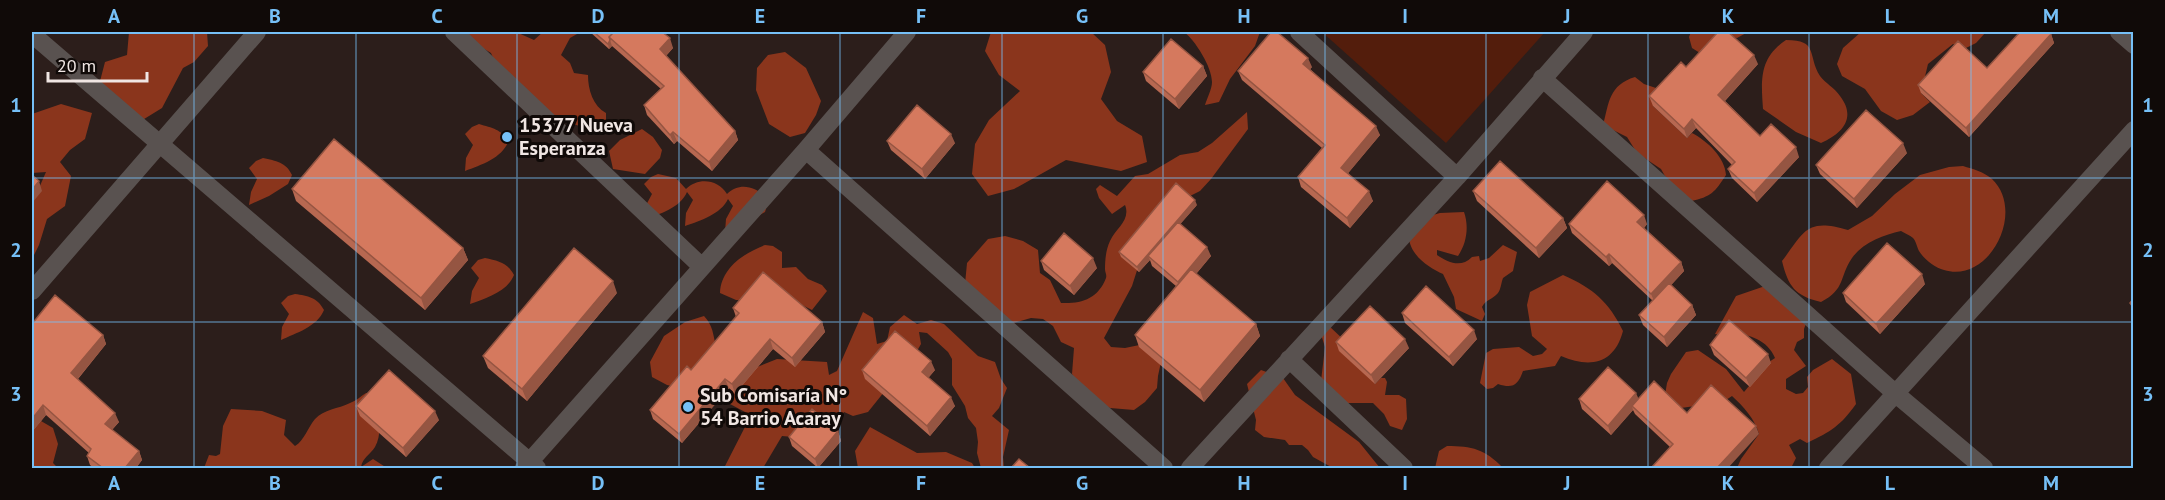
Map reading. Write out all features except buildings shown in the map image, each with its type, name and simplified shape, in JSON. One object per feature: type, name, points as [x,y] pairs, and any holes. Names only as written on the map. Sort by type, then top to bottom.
[{"type":"street","points":[[32,291],[257,32]]},
{"type":"street","points":[[454,32],[701,266]]},
{"type":"street","points":[[32,34],[530,466],[701,266],[806,150],[907,32]]},
{"type":"street","points":[[1299,32],[1457,177]]},
{"type":"street","points":[[1191,468],[1457,177],[1584,32]]},
{"type":"street","points":[[2119,32],[2133,45]]},
{"type":"street","points":[[1542,78],[1896,394],[1984,468]]},
{"type":"street","points":[[1828,468],[2133,130]]},
{"type":"street","points":[[806,150],[1164,468]]},
{"type":"street","points":[[1289,359],[1404,468]]},
{"type":"shaded area","points":[[129,32],[207,32],[208,46],[194,62],[183,68],[162,108],[136,124],[99,85],[105,62],[127,55]]},
{"type":"shaded area","points":[[456,32],[516,32],[534,40],[543,32],[577,32],[570,38],[561,55],[570,63],[574,73],[588,75],[592,97],[606,113],[606,123],[599,129],[589,129],[554,118],[499,72],[491,53]]},
{"type":"shaded area","points":[[991,32],[1091,32],[1105,45],[1111,72],[1101,99],[1117,121],[1142,136],[1147,162],[1121,171],[1066,160],[1014,189],[988,196],[972,174],[975,144],[989,120],[1020,91],[999,75],[985,51]]},
{"type":"shaded area","points":[[1184,32],[1260,32],[1255,46],[1230,79],[1219,102],[1205,105],[1212,82],[1209,69],[1202,54]]},
{"type":"shaded area","points":[[1322,32],[1545,32],[1446,143]]},
{"type":"shaded area","points":[[1691,32],[1748,32],[1737,38],[1726,36],[1700,53],[1692,48],[1689,37]]},
{"type":"shaded area","points":[[1861,32],[1986,32],[1976,43],[1964,49],[1953,44],[1928,64],[1921,93],[1930,102],[1913,115],[1897,120],[1881,111],[1865,89],[1842,76],[1837,64],[1843,48]]},
{"type":"shaded area","points":[[1786,40],[1808,46],[1820,76],[1838,93],[1845,104],[1847,118],[1845,124],[1835,135],[1821,143],[1796,132],[1763,109],[1762,79],[1766,62],[1777,47]]},
{"type":"shaded area","points":[[785,52],[806,68],[821,101],[805,133],[790,137],[769,124],[756,90],[757,68],[768,55]]},
{"type":"shaded area","points":[[1635,77],[1644,84],[1659,89],[1653,106],[1687,138],[1692,133],[1704,140],[1719,156],[1726,175],[1715,190],[1703,198],[1691,201],[1670,185],[1661,169],[1637,153],[1627,137],[1603,125],[1615,90],[1626,80]]},
{"type":"shaded area","points":[[61,104],[92,113],[85,139],[70,150],[60,162],[71,176],[65,206],[47,219],[32,259],[32,204],[46,172],[32,173],[32,114]]},
{"type":"shaded area","points":[[1247,112],[1248,129],[1211,179],[1200,191],[1188,197],[1140,261],[1132,286],[1104,338],[1111,347],[1125,348],[1149,343],[1162,357],[1157,388],[1145,402],[1134,410],[1110,408],[1083,393],[1072,374],[1074,348],[1061,342],[1053,326],[1043,319],[1031,318],[1010,324],[965,284],[967,263],[988,239],[1005,236],[1023,241],[1038,250],[1040,273],[1050,280],[1061,303],[1088,299],[1103,285],[1106,278],[1105,262],[1108,247],[1126,215],[1125,205],[1112,214],[1099,198],[1096,189],[1100,185],[1117,196],[1135,176],[1148,174],[1180,155],[1198,152],[1212,143]]},
{"type":"shaded area","points":[[479,124],[500,132],[508,142],[496,157],[465,171],[466,158],[473,145],[465,134]]},
{"type":"shaded area","points":[[642,129],[653,137],[662,150],[660,158],[645,174],[613,169],[609,151],[620,140]]},
{"type":"shaded area","points":[[263,158],[284,165],[292,175],[288,184],[249,205],[251,192],[257,179],[249,168]]},
{"type":"shaded area","points":[[1963,166],[1992,179],[2002,193],[2005,209],[2004,226],[1998,242],[1988,256],[1976,266],[1961,271],[1944,270],[1937,267],[1921,254],[1913,238],[1901,231],[1868,243],[1857,252],[1835,292],[1821,302],[1805,297],[1794,289],[1782,261],[1808,230],[1823,226],[1848,230],[1872,216],[1920,175],[1949,167]]},
{"type":"shaded area","points":[[658,174],[676,178],[686,189],[696,183],[708,181],[718,185],[727,194],[738,188],[755,189],[768,202],[765,212],[725,232],[726,219],[733,206],[728,199],[715,213],[685,226],[686,213],[693,200],[687,192],[680,202],[663,213],[643,220],[645,207],[652,194],[644,184]]},
{"type":"shaded area","points":[[1464,212],[1466,234],[1458,256],[1437,250],[1437,255],[1450,262],[1459,263],[1472,257],[1479,256],[1480,261],[1489,258],[1503,245],[1517,252],[1513,271],[1503,278],[1498,293],[1482,307],[1485,314],[1482,321],[1456,309],[1454,297],[1443,274],[1420,259],[1410,242],[1409,233],[1415,220],[1440,213]]},
{"type":"shaded area","points":[[765,245],[773,246],[782,252],[782,268],[796,267],[808,279],[822,285],[827,291],[812,310],[802,305],[736,300],[720,293],[724,276],[729,269],[749,252]]},
{"type":"shaded area","points":[[485,258],[505,265],[514,275],[501,290],[470,304],[472,291],[479,278],[471,268],[478,260]]},
{"type":"shaded area","points":[[1563,275],[1583,285],[1599,297],[1618,321],[1623,331],[1613,351],[1599,361],[1591,362],[1571,360],[1561,356],[1555,366],[1523,371],[1514,385],[1498,384],[1487,389],[1480,383],[1486,353],[1493,349],[1519,347],[1533,356],[1542,354],[1547,349],[1532,336],[1527,305],[1530,292]]},
{"type":"shaded area","points":[[1771,284],[1809,315],[1804,329],[1804,338],[1797,342],[1794,350],[1806,366],[1786,379],[1786,389],[1796,394],[1803,393],[1808,387],[1807,377],[1813,370],[1832,359],[1851,374],[1856,404],[1840,423],[1829,431],[1807,443],[1800,439],[1789,445],[1796,458],[1791,468],[1737,468],[1759,434],[1755,423],[1744,408],[1732,396],[1723,402],[1681,408],[1665,395],[1667,383],[1686,352],[1698,350],[1726,369],[1744,392],[1775,358],[1772,352],[1763,342],[1732,331],[1726,336],[1715,334],[1736,296]]},
{"type":"shaded area","points":[[295,294],[315,300],[324,310],[311,325],[281,340],[282,327],[289,314],[281,303],[288,296]]},
{"type":"shaded area","points":[[863,312],[873,318],[877,344],[887,341],[890,327],[904,315],[917,324],[931,320],[944,324],[978,356],[995,362],[1007,388],[999,408],[992,416],[1009,430],[1003,457],[1004,468],[981,468],[977,453],[976,428],[968,418],[965,406],[952,385],[952,359],[948,352],[927,333],[919,332],[921,344],[917,351],[868,412],[853,416],[844,412],[839,421],[793,437],[782,436],[763,468],[724,468],[747,423],[745,412],[730,404],[729,397],[745,372],[777,359],[827,362],[829,375],[837,371]]},
{"type":"shaded area","points":[[704,316],[712,328],[718,351],[680,388],[667,385],[652,377],[650,362],[664,336],[685,322]]},
{"type":"shaded area","points":[[1328,325],[1345,341],[1375,384],[1381,378],[1385,378],[1387,382],[1385,395],[1399,395],[1406,399],[1407,419],[1402,430],[1390,426],[1384,414],[1373,403],[1342,403],[1321,381],[1325,347],[1320,331]]},
{"type":"shaded area","points":[[1261,370],[1283,378],[1295,395],[1359,442],[1380,468],[1333,468],[1313,457],[1302,445],[1289,445],[1285,440],[1264,437],[1255,430],[1256,420],[1247,384]]},
{"type":"shaded area","points":[[366,393],[374,393],[379,434],[375,447],[365,458],[361,467],[373,459],[387,468],[306,466],[304,468],[204,468],[209,455],[220,454],[223,426],[231,409],[262,411],[286,420],[284,435],[295,446],[319,416],[352,402]]},
{"type":"shaded area","points":[[41,421],[53,428],[58,444],[53,463],[58,468],[32,468],[32,432]]},
{"type":"shaded area","points":[[870,427],[917,453],[946,452],[972,463],[975,468],[858,468],[855,451]]},
{"type":"shaded area","points":[[1447,446],[1478,450],[1503,468],[1435,468],[1439,451]]},
{"type":"place","name":"15377 Nueva Esperanza","points":[[507,137]]},
{"type":"place","name":"Sub Comisaría N° 54 Barrio Acaray","points":[[688,407]]}]
